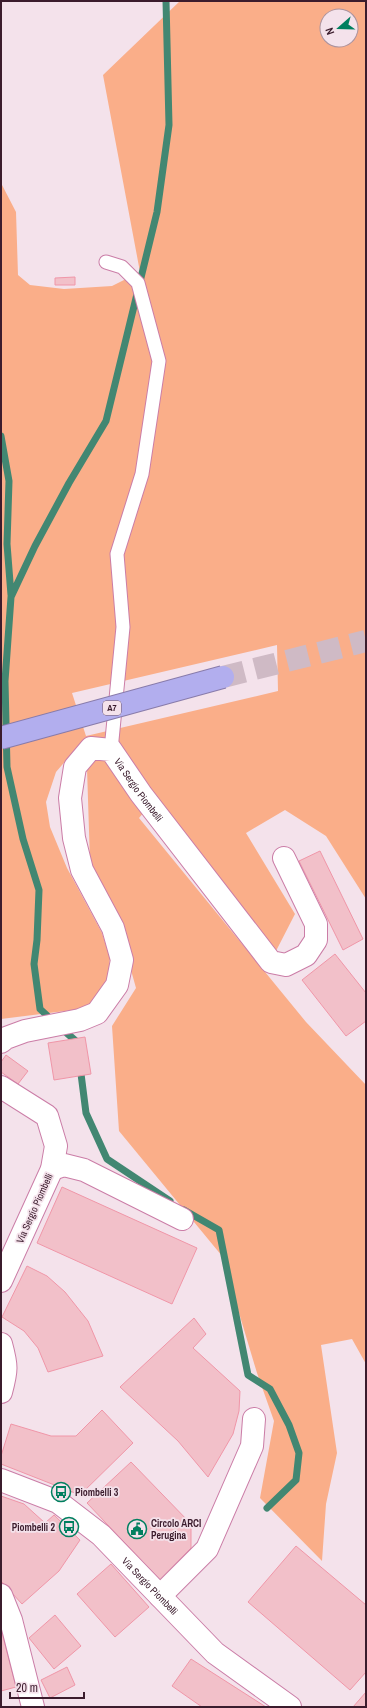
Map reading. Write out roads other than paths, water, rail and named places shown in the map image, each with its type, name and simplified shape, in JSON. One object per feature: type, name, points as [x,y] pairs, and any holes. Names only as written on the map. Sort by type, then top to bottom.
[{"type":"highway","name":"A7","points":[[1,738],[223,677]]},
{"type":"street","name":"Via Sergio Piombelli","points":[[1,1042],[6,1038],[25,1031],[80,1020],[97,1013],[117,985],[122,960],[113,928],[82,870],[74,838],[70,798],[75,767],[91,748],[111,750],[141,794],[271,962],[286,965],[306,955],[316,940],[316,924],[284,858]]},
{"type":"street","name":"Via Sergio Piombelli","points":[[1,1087],[47,1116],[56,1146],[52,1168],[1,1281]]},
{"type":"street","points":[[52,1168],[64,1165],[84,1170],[182,1219]]},
{"type":"street","points":[[1,1344],[6,1365],[5,1378],[1,1392]]},
{"type":"street","points":[[160,1596],[207,1549],[252,1446],[254,1419]]},
{"type":"street","name":"Via Sergio Piombelli","points":[[1,1480],[58,1502],[101,1535],[215,1652],[290,1707]]},
{"type":"street","points":[[1,1595],[11,1620],[33,1707]]},
{"type":"lane","points":[[106,262],[122,267],[138,283],[159,361],[142,474],[117,554],[123,627],[111,750]]},
{"type":"waterway","points":[[53,1021],[40,1009],[34,964],[37,940],[39,890],[23,839],[7,767],[5,681],[11,597],[35,546],[69,483],[106,421],[157,212],[169,125],[166,1]]},
{"type":"waterway","points":[[1,436],[9,481],[7,544],[11,595]]},
{"type":"waterway","points":[[61,1028],[77,1042],[77,1046]]},
{"type":"waterway","points":[[80,1066],[86,1113],[107,1159],[170,1201]]},
{"type":"waterway","points":[[184,1210],[219,1230],[248,1375],[270,1389],[289,1425],[299,1453],[296,1480],[267,1508]]},
{"type":"tunnel","points":[[223,677],[366,641]]},
{"type":"place","name":"Piombelli 3","points":[[61,1492]]},
{"type":"place","name":"Piombelli 2","points":[[69,1527]]},
{"type":"place","name":"Circolo ARCI Perugina","points":[[137,1529]]}]
